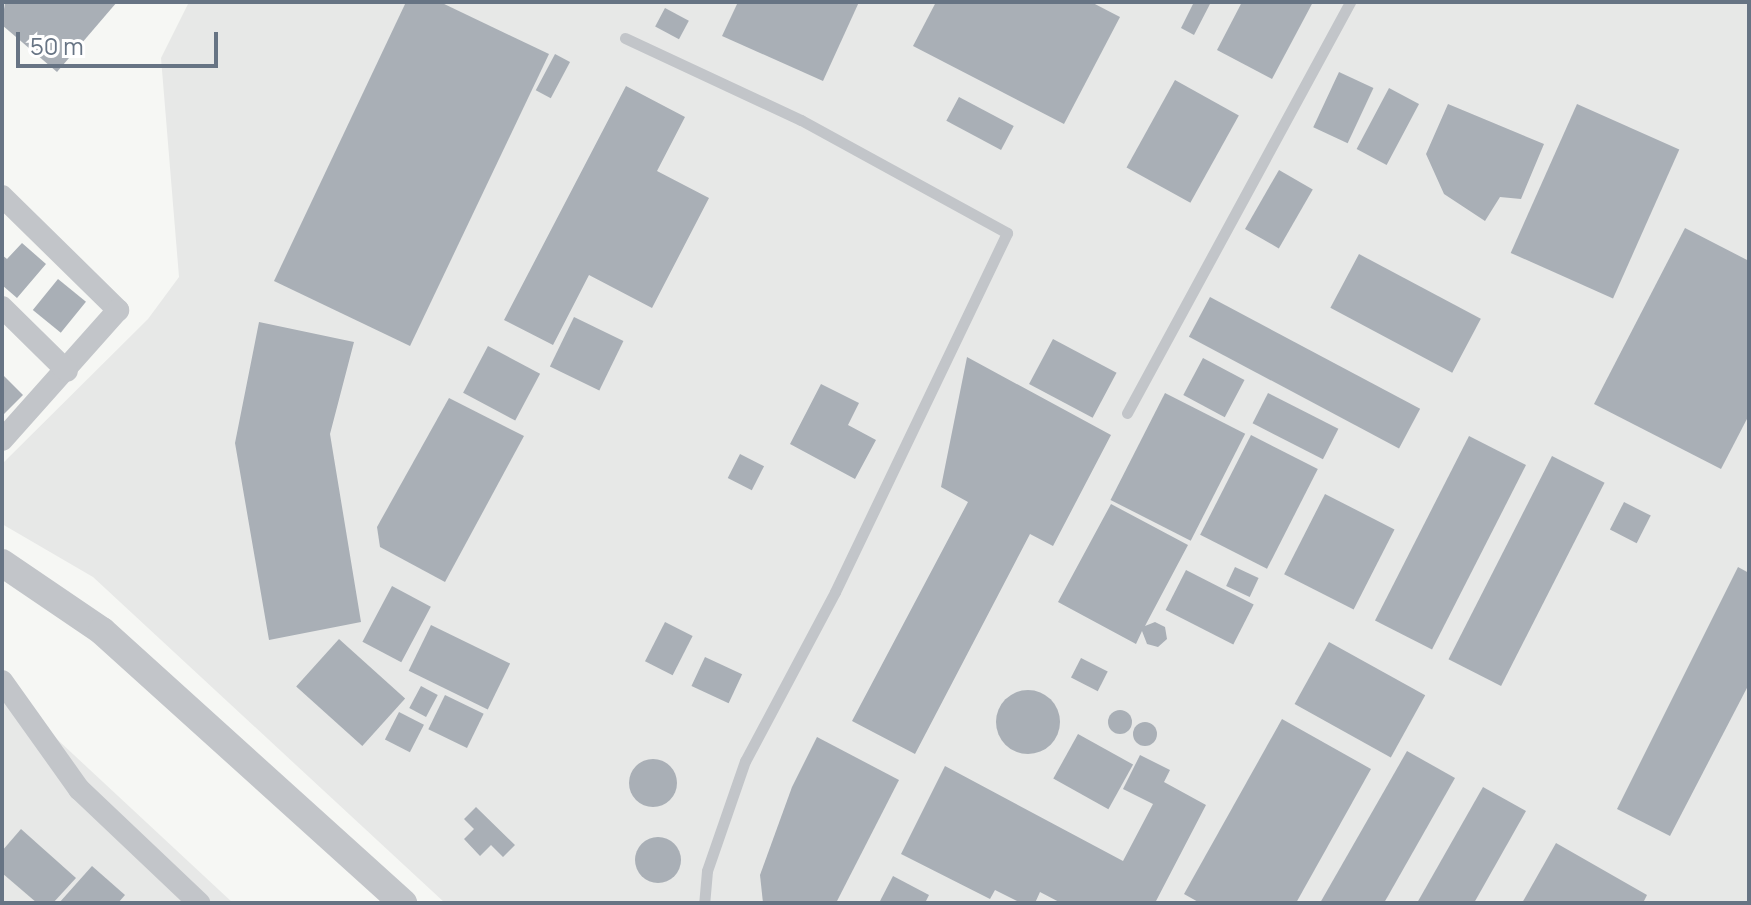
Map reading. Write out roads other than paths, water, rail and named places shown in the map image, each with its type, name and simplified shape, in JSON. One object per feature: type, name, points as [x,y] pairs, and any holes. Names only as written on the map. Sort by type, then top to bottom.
[{"type":"street","points":[[2,196],[118,310],[67,371],[2,440]]},
{"type":"street","points":[[2,307],[67,371]]},
{"type":"street","points":[[2,563],[102,631],[403,903]]},
{"type":"street","points":[[2,681],[79,789],[199,903]]},
{"type":"lane","points":[[1127,413],[1350,2]]},
{"type":"lane","points":[[625,38],[801,120],[1007,233],[835,592],[745,761],[707,871],[704,903]]}]
